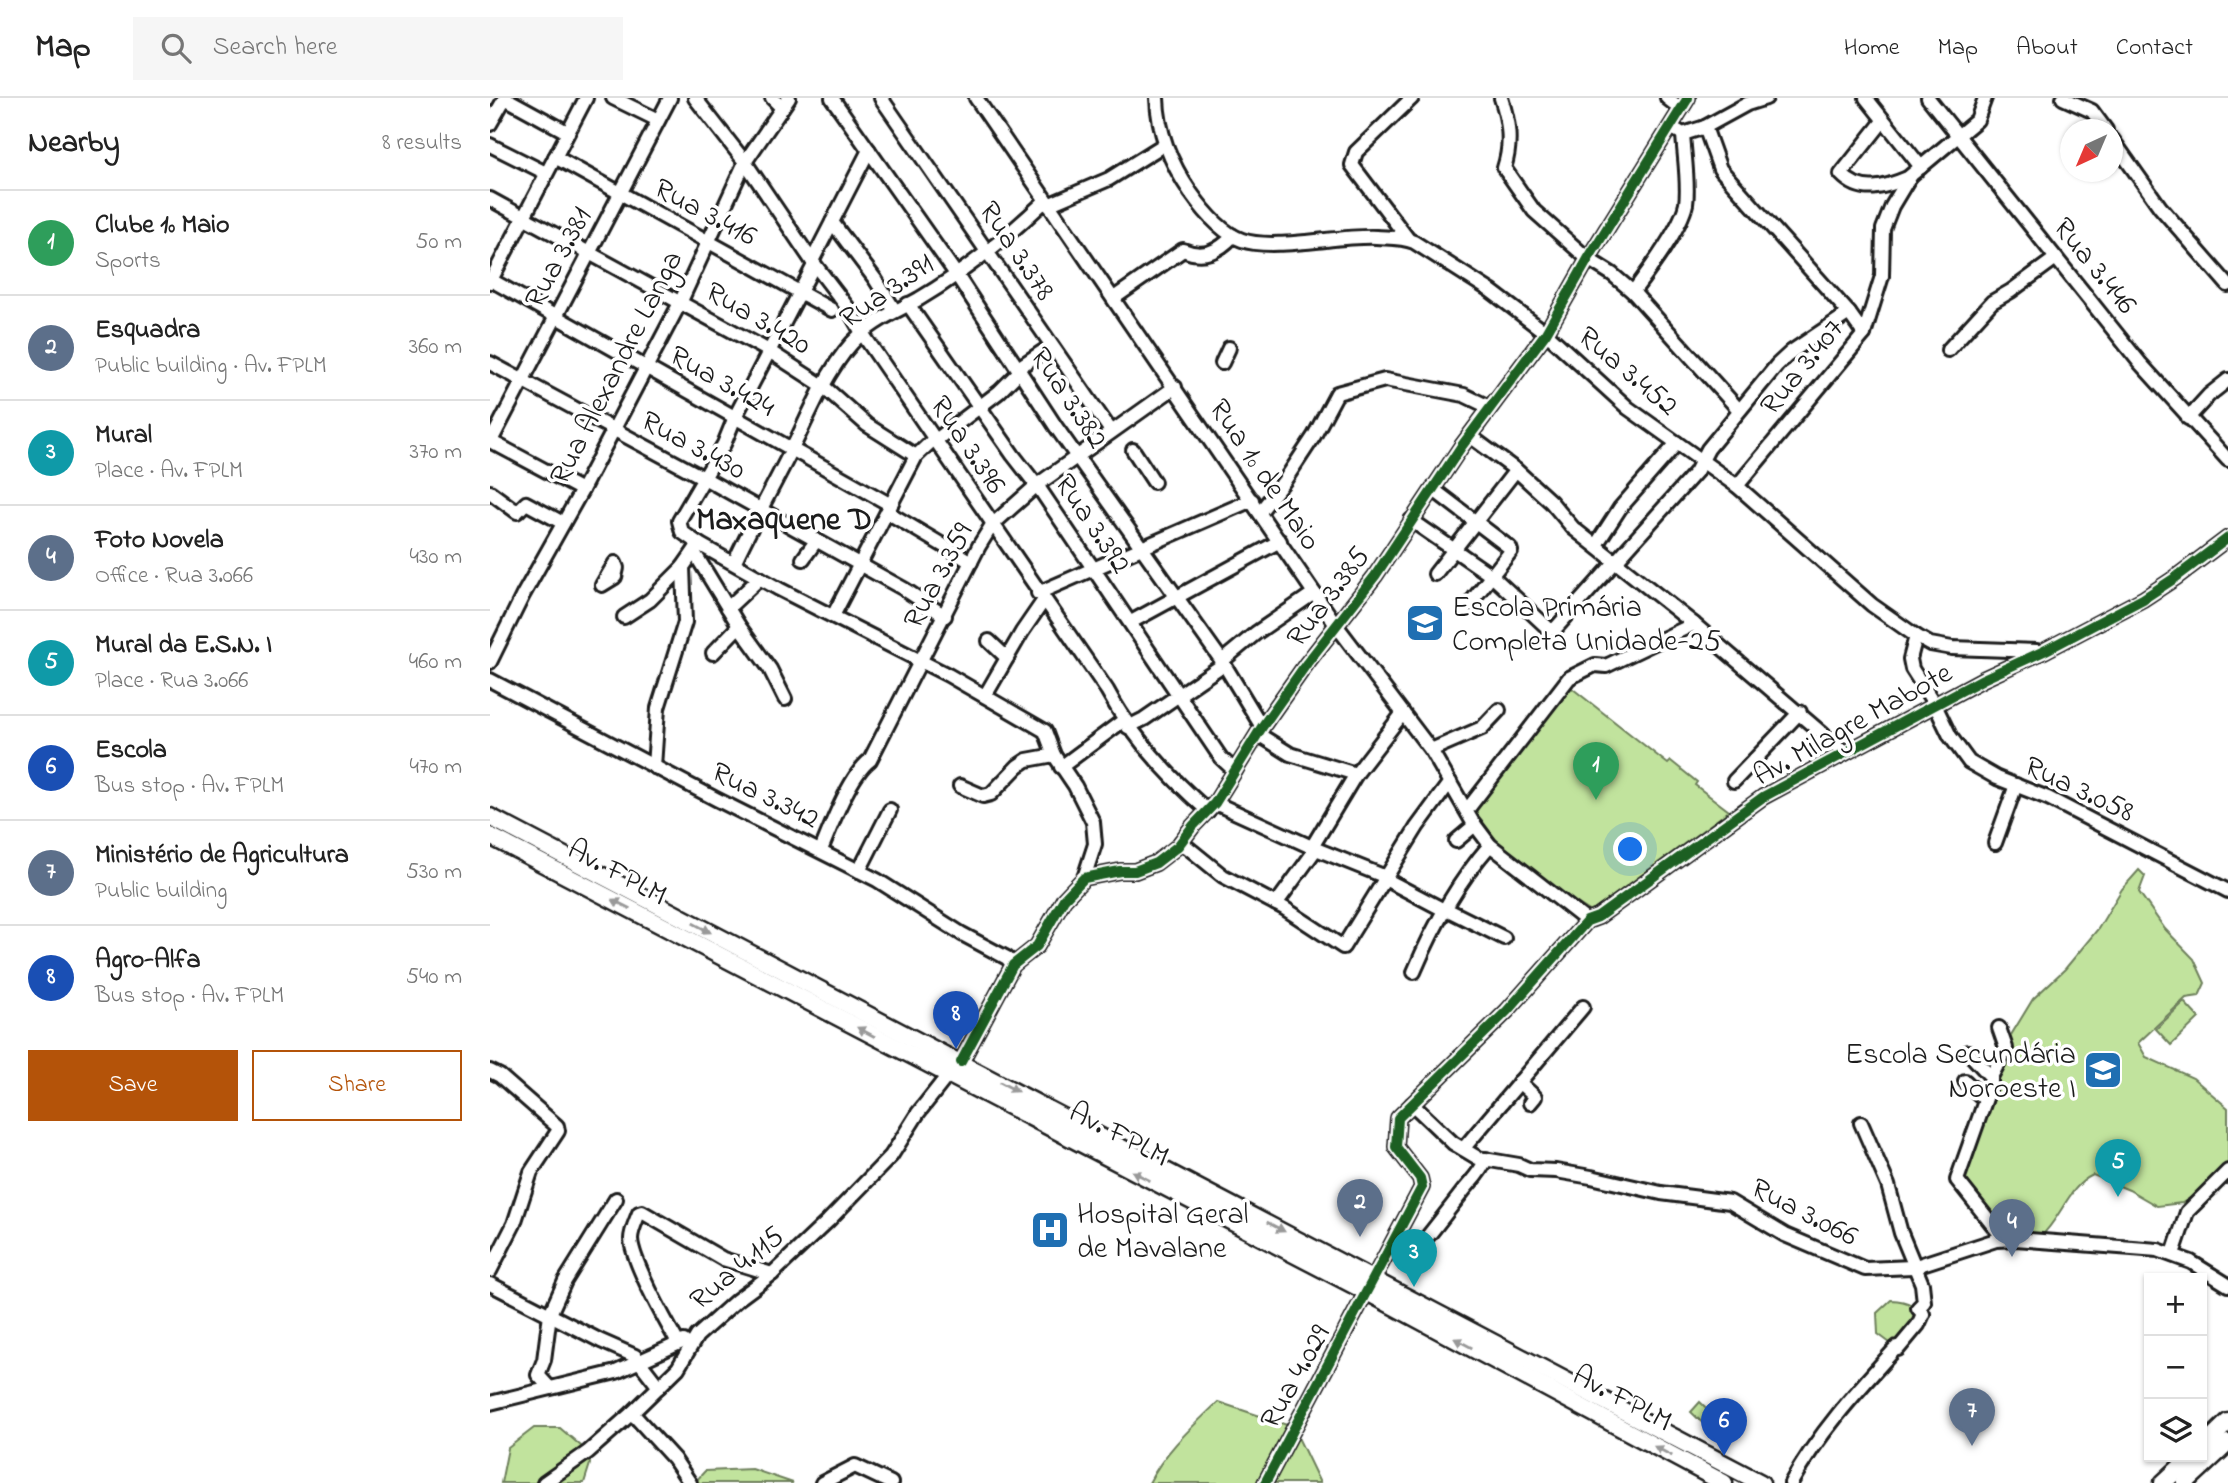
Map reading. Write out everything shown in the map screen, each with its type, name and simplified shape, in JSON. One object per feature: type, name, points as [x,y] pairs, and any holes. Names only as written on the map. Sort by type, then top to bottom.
[{"type":"main road","name":"Av. FPLM","points":[[490,817],[904,1043],[948,1075],[1332,1274],[1376,1285]]},
{"type":"main road","name":"Av. FPLM","points":[[490,836],[904,1043],[961,1062],[1376,1285],[1724,1483]]},
{"type":"main road","points":[[550,868],[557,852]]},
{"type":"main road","points":[[1376,1285],[1761,1483]]},
{"type":"main road","points":[[2207,1442],[2228,1422]]},
{"type":"main road","points":[[2185,1483],[2228,1443]]},
{"type":"main road","points":[[2166,1480],[2186,1462]]},
{"type":"street","points":[[490,124],[505,98],[567,132]]},
{"type":"street","points":[[491,281],[586,98]]},
{"type":"street","points":[[613,98],[658,120]]},
{"type":"street","name":"Rua 3.381","points":[[490,441],[670,98]]},
{"type":"street","name":"Rua 3.396","points":[[695,98],[745,162],[813,263],[848,308],[862,333],[992,525],[1107,690],[1126,724],[1175,781],[1212,807],[1385,878],[1504,938]]},
{"type":"street","points":[[772,98],[786,103]]},
{"type":"street","name":"Rua 3.382","points":[[832,98],[956,274],[1076,455],[1223,663],[1260,731]]},
{"type":"street","name":"Rua 3.378","points":[[881,98],[1111,431]]},
{"type":"street","name":"Rua 1º de Maio","points":[[976,98],[1336,625],[1431,751],[1475,825],[1490,845],[1587,921]]},
{"type":"street","points":[[1114,298],[1183,250],[1191,254],[1210,254],[1225,245],[1233,236],[1195,198],[1170,158],[1157,98]]},
{"type":"street","points":[[1408,239],[1352,165],[1356,152],[1412,98]]},
{"type":"street","points":[[1501,98],[1510,135],[1509,154],[1504,168],[1534,211],[1588,259],[1633,292],[1739,410]]},
{"type":"street","points":[[1667,98],[1684,104]]},
{"type":"street","points":[[1670,127],[1683,134],[1705,127],[1734,110],[1766,98]]},
{"type":"street","points":[[1866,98],[1921,167]]},
{"type":"street","name":"Rua 3.446","points":[[1928,98],[2188,418],[2228,460]]},
{"type":"street","name":"Rua 3.407","points":[[1737,486],[1864,334],[1882,276],[1883,229],[1886,218],[1910,176],[1977,120],[1986,98]]},
{"type":"street","points":[[2063,98],[2092,111],[2098,119]]},
{"type":"street","name":"Rua Alexandre Langa","points":[[490,662],[523,595],[582,490],[681,301],[745,162],[786,103]]},
{"type":"street","name":"Rua 3.385","points":[[1084,878],[1148,867],[1169,854],[1212,807],[1260,731],[1336,625],[1375,576],[1489,407],[1546,333],[1588,259],[1684,104]]},
{"type":"street","points":[[1883,121],[1841,174],[1861,186],[1879,189],[1910,176]]},
{"type":"street","points":[[1705,127],[1720,169],[1849,313],[1864,334]]},
{"type":"street","points":[[1633,292],[1678,222],[1686,203],[1683,134]]},
{"type":"street","points":[[1047,203],[1109,179],[1165,144]]},
{"type":"street","points":[[490,145],[547,173]]},
{"type":"street","points":[[785,699],[770,669],[739,626],[697,548],[682,532],[678,521],[723,444],[869,150]]},
{"type":"street","points":[[2123,155],[2160,207],[2228,285]]},
{"type":"street","name":"Rua 3.416","points":[[555,157],[832,310]]},
{"type":"street","name":"Rua 3.420","points":[[490,199],[769,351],[823,386],[855,416],[916,456]]},
{"type":"street","name":"Rua 3.391","points":[[734,563],[823,386],[846,348],[862,333],[987,253],[1047,203]]},
{"type":"street","points":[[832,222],[895,312]]},
{"type":"street","name":"Rua 3.452","points":[[1233,236],[1250,243],[1359,236],[1408,239],[1491,291],[1546,333],[1610,393],[1737,486],[1872,605],[1916,636],[1930,645],[1952,648],[2044,651]]},
{"type":"street","points":[[1948,350],[1992,302],[2011,292],[2056,258]]},
{"type":"street","name":"Rua 3.424","points":[[491,281],[792,449],[971,562]]},
{"type":"street","name":"Rua 3.392","points":[[908,304],[1037,485],[1221,758],[1235,771]]},
{"type":"street","points":[[1411,520],[1492,576],[1552,630],[1555,629],[1696,472],[1708,449],[1791,352],[1849,313]]},
{"type":"street","points":[[832,616],[916,456],[999,392],[1019,369],[1051,346]]},
{"type":"street","points":[[1222,363],[1229,348]]},
{"type":"street","name":"Rua 3.430","points":[[490,363],[904,589],[945,616]]},
{"type":"street","points":[[985,696],[1041,596],[1143,548],[1256,506],[1285,480],[1314,436],[1337,393],[1385,380],[1464,395],[1489,407]]},
{"type":"street","points":[[2188,418],[2209,395],[2228,380]]},
{"type":"street","name":"Rua 3.359","points":[[821,850],[850,788],[863,765],[870,760],[992,525],[1076,455],[1175,387]]},
{"type":"street","points":[[1470,436],[1516,470],[1551,502],[1573,528],[1800,712],[1845,753]]},
{"type":"street","points":[[490,441],[582,490]]},
{"type":"street","points":[[1596,545],[1620,508],[1676,443]]},
{"type":"street","points":[[1133,450],[1154,482]]},
{"type":"street","points":[[1436,574],[1516,470]]},
{"type":"street","points":[[1434,491],[1476,521],[1511,551],[1471,603]]},
{"type":"street","points":[[490,492],[517,512],[526,503],[563,523]]},
{"type":"street","name":"Av. Milagre Mabote","points":[[1376,1285],[1422,1187],[1420,1178],[1396,1147],[1398,1118],[1514,1004],[1587,921],[1598,917],[1763,797],[1934,705],[2143,599],[2228,538]]},
{"type":"street","points":[[803,559],[816,541]]},
{"type":"street","points":[[1130,622],[1280,541]]},
{"type":"street","points":[[697,548],[734,563],[922,661],[1045,731],[1054,755],[1075,786],[1093,822],[1095,844],[1084,878],[1064,899],[1037,946],[1013,965],[961,1062]]},
{"type":"street","points":[[624,617],[650,600],[683,567],[697,548]]},
{"type":"street","points":[[654,767],[659,708],[685,622],[683,567]]},
{"type":"street","points":[[728,608],[760,578]]},
{"type":"street","points":[[1061,767],[1126,724],[1144,719],[1180,695],[1223,663],[1256,633],[1314,593]]},
{"type":"street","points":[[1467,810],[1569,678],[1595,665],[1606,666],[1693,624]]},
{"type":"street","points":[[713,653],[739,626]]},
{"type":"street","points":[[1916,636],[1910,664],[1934,705]]},
{"type":"street","points":[[989,641],[1007,658]]},
{"type":"street","name":"Rua 3.342","points":[[490,681],[821,850],[1007,958],[1013,965]]},
{"type":"street","name":"Rua 3.058","points":[[1934,705],[1950,736],[1969,762],[1983,772],[2073,810],[2228,891]]},
{"type":"street","points":[[1431,751],[1482,728],[1499,710]]},
{"type":"street","points":[[1734,781],[1800,712]]},
{"type":"street","points":[[1276,904],[1314,848],[1356,774],[1404,713]]},
{"type":"street","points":[[1260,731],[1298,757],[1356,774]]},
{"type":"street","points":[[960,786],[983,796],[991,794],[1027,760],[1054,755]]},
{"type":"street","points":[[1181,842],[1223,876],[1276,904],[1343,947],[1423,818],[1450,782]]},
{"type":"street","points":[[1995,843],[2016,785]]},
{"type":"street","points":[[859,871],[890,810]]},
{"type":"street","points":[[1456,841],[1475,825]]},
{"type":"street","points":[[1414,972],[1445,909],[1469,870],[1490,845]]},
{"type":"street","points":[[1462,1149],[1583,1007]]},
{"type":"street","points":[[1999,1028],[2006,1048],[1991,1077],[1991,1084],[1958,1180],[2003,1238]]},
{"type":"street","points":[[1968,1052],[1991,1077]]},
{"type":"street","points":[[490,1070],[557,1126],[558,1131],[531,1172],[514,1224],[495,1251],[490,1271]]},
{"type":"street","name":"Rua 4.115","points":[[544,1483],[588,1452],[632,1413],[678,1368],[697,1336],[737,1300],[772,1274],[828,1221],[891,1156],[918,1113],[948,1075]]},
{"type":"street","points":[[1965,1081],[1985,1100]]},
{"type":"street","points":[[1519,1082],[1535,1097],[1530,1103]]},
{"type":"street","name":"Rua 3.066","points":[[1412,1104],[1453,1143],[1486,1159],[1519,1165],[1530,1170],[1591,1177],[1661,1194],[1730,1202],[1785,1235],[1865,1269],[1913,1267],[2003,1238],[2145,1249],[2173,1254],[2228,1285]]},
{"type":"street","points":[[1791,1483],[1835,1417],[1918,1325],[1923,1314],[1918,1308],[1924,1302],[1922,1284],[1913,1267],[1888,1185],[1861,1123]]},
{"type":"street","points":[[1412,1256],[1474,1179],[1486,1159]]},
{"type":"street","points":[[2173,1254],[2187,1212],[2228,1171]]},
{"type":"street","points":[[549,1387],[538,1375],[544,1360],[550,1314],[565,1282],[615,1199]]},
{"type":"street","points":[[678,1343],[631,1242],[639,1213],[642,1212],[723,1259],[772,1274]]},
{"type":"street","points":[[490,1284],[635,1356],[659,1387]]},
{"type":"street","name":"Rua 4.029","points":[[1265,1483],[1376,1285]]},
{"type":"street","points":[[490,1403],[549,1387],[589,1380],[641,1362],[697,1336]]},
{"type":"street","points":[[632,1413],[674,1459],[690,1483]]},
{"type":"street","points":[[822,1483],[859,1466],[891,1483]]},
{"type":"green space","points":[[1568,685],[1668,764],[1671,761],[1697,782],[1695,785],[1729,811],[1591,912],[1522,866],[1505,851],[1490,836],[1480,820],[1475,804]]},
{"type":"green space","name":"Escola Secundária Noroeste I","points":[[2139,870],[2145,876],[2139,892],[2165,929],[2194,959],[2205,983],[2199,996],[2186,998],[2138,1043],[2146,1057],[2193,1078],[2228,1108],[2228,1167],[2210,1185],[2182,1203],[2157,1206],[2129,1190],[2093,1175],[2084,1180],[2070,1195],[2047,1231],[2039,1238],[2027,1235],[1994,1219],[1976,1203],[1961,1184],[2008,1040],[2033,999],[2065,969],[2098,929],[2122,889]]},
{"type":"green space","points":[[2184,1002],[2199,1018],[2171,1045],[2156,1029]]},
{"type":"green space","points":[[1891,1300],[1912,1305],[1926,1320],[1898,1349],[1878,1334],[1877,1313]]},
{"type":"green space","points":[[1218,1402],[1293,1427],[1320,1483],[1149,1483],[1171,1450]]},
{"type":"green space","points":[[1700,1402],[1720,1421],[1711,1431],[1691,1412]]},
{"type":"green space","points":[[534,1428],[560,1428],[588,1452],[590,1464],[584,1483],[501,1483],[508,1448]]},
{"type":"green space","points":[[752,1469],[793,1483],[694,1483],[705,1471]]},
{"type":"cycle path","points":[[961,1062],[1013,965],[1037,946],[1064,899],[1084,878],[1135,871],[1156,863],[1178,846],[1215,803],[1262,727],[1307,663],[1375,576],[1461,447],[1546,333],[1588,259],[1688,98]]},
{"type":"cycle path","points":[[1265,1483],[1422,1187],[1420,1178],[1396,1147],[1398,1118],[1507,1011],[1587,921],[1598,917],[1763,797],[1983,679],[2044,651],[2143,599],[2228,538]]},
{"type":"place","name":"Escola Primária Completa Unidade-25","points":[[1425,623]]},
{"type":"place","name":"Clube 1º Maio","points":[[1596,800]]},
{"type":"place","name":"Agro-Alfa","points":[[956,1049]]},
{"type":"place","name":"Escola Secundária Noroeste I","points":[[2103,1070]]},
{"type":"place","name":"Mural da E.S.N. I","points":[[2118,1197]]},
{"type":"place","name":"Hospital Geral de Mavalane","points":[[1050,1230]]},
{"type":"place","name":"Esquadra","points":[[1360,1237]]},
{"type":"place","name":"Foto Novela","points":[[2012,1257]]},
{"type":"place","name":"Mural","points":[[1414,1287]]},
{"type":"place","name":"Ministério de Agricultura","points":[[1972,1446]]},
{"type":"place","name":"Escola","points":[[1724,1456]]},
{"type":"district","name":"Maxaquene D","points":[[784,518]]}]
